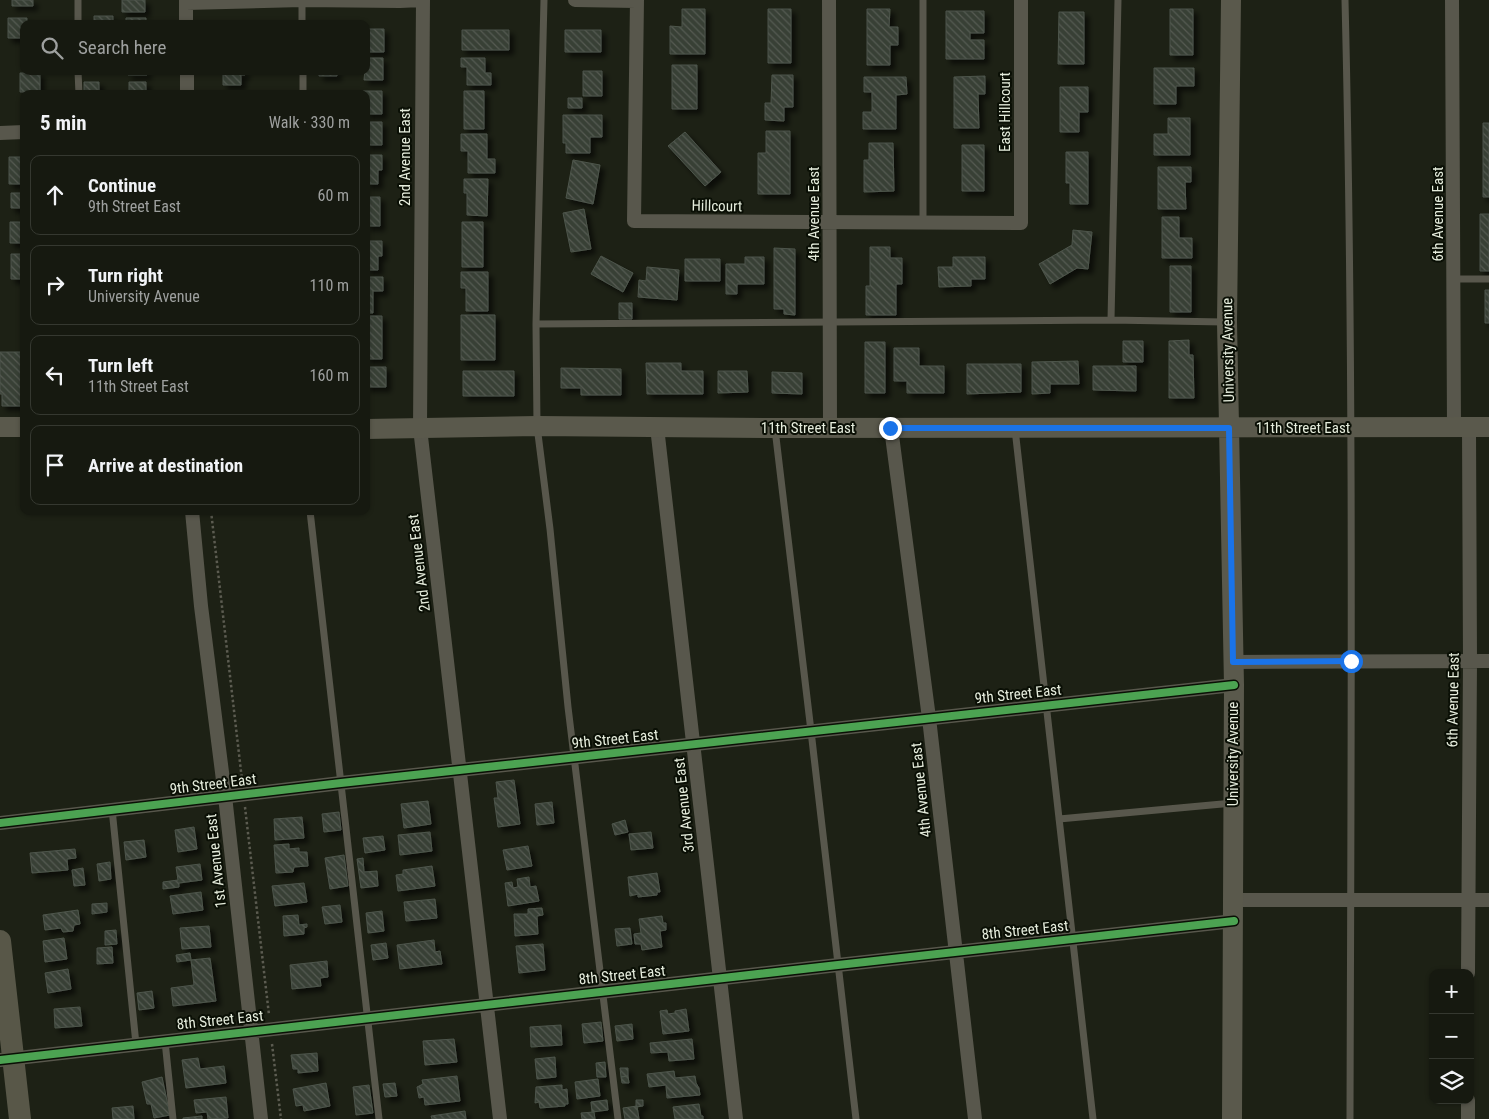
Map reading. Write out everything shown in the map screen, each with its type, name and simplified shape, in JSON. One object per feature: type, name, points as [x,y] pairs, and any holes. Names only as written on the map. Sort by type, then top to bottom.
[{"type":"main road","points":[[0,941],[7,1059],[20,1119]]},
{"type":"street","points":[[186,20],[186,2],[422,0]]},
{"type":"street","name":"2nd Avenue East","points":[[422,0],[420,428],[500,1119]]},
{"type":"street","points":[[575,0],[636,1]]},
{"type":"street","name":"4th Avenue East","points":[[830,0],[830,428]]},
{"type":"street","name":"East Hillcourt","points":[[1021,223],[1022,0]]},
{"type":"street","name":"University Avenue","points":[[1231,0],[1227,322],[1234,685],[1232,1119]]},
{"type":"street","name":"6th Avenue East","points":[[1452,0],[1455,279],[1470,661],[1468,969]]},
{"type":"street","name":"Hillcourt","points":[[636,1],[634,221],[923,224],[1021,223]]},
{"type":"street","points":[[187,75],[187,90]]},
{"type":"street","points":[[0,133],[20,132]]},
{"type":"street","name":"11th Street East","points":[[370,429],[537,426],[775,428],[1489,427]]},
{"type":"street","points":[[0,427],[20,427]]},
{"type":"street","name":"3rd Avenue East","points":[[656,427],[736,1119]]},
{"type":"street","name":"4th Avenue East","points":[[890,428],[929,718],[975,1119]]},
{"type":"street","name":"1st Avenue East","points":[[192,515],[201,606],[225,796],[261,1119]]},
{"type":"street","points":[[1233,662],[1489,661]]},
{"type":"street","name":"9th Street East","points":[[0,823],[811,730],[1234,685]]},
{"type":"street","points":[[1232,900],[1489,900]]},
{"type":"street","name":"8th Street East","points":[[7,1059],[838,964],[1234,921]]},
{"type":"street","points":[[1468,1104],[1468,1119]]},
{"type":"lane","points":[[78,0],[78,20]]},
{"type":"lane","points":[[302,0],[302,20]]},
{"type":"lane","points":[[544,0],[536,324],[537,426],[574,757],[618,1119]]},
{"type":"lane","points":[[923,0],[923,224]]},
{"type":"lane","points":[[1111,320],[1118,0]]},
{"type":"lane","points":[[1345,0],[1348,106],[1350,428],[1350,1119]]},
{"type":"lane","points":[[78,75],[79,90]]},
{"type":"lane","points":[[303,75],[303,90]]},
{"type":"lane","points":[[1455,279],[1489,279]]},
{"type":"lane","points":[[536,324],[830,324],[1111,320],[1227,322]]},
{"type":"lane","points":[[775,428],[856,1119]]},
{"type":"lane","points":[[1014,428],[1094,1119]]},
{"type":"lane","points":[[310,515],[380,1119]]},
{"type":"lane","points":[[1059,819],[1233,803]]},
{"type":"lane","points":[[112,809],[136,1044]]},
{"type":"lane","points":[[165,1040],[173,1119]]},
{"type":"path","points":[[211,515],[242,784]]},
{"type":"path","points":[[245,807],[270,1019]]},
{"type":"path","points":[[272,1041],[281,1119]]},
{"type":"building","points":[[12,0],[33,0],[33,6],[12,6]]},
{"type":"building","points":[[122,0],[145,0],[145,12],[122,12]]},
{"type":"building","points":[[682,9],[705,9],[705,54],[670,54],[670,26],[682,27]]},
{"type":"building","points":[[768,9],[791,9],[791,63],[768,63]]},
{"type":"building","points":[[867,9],[890,9],[889,27],[898,27],[898,45],[890,45],[890,65],[867,65]]},
{"type":"building","points":[[1170,9],[1193,9],[1193,55],[1170,55]]},
{"type":"building","points":[[946,11],[984,11],[984,33],[970,33],[970,40],[984,40],[984,59],[946,59]]},
{"type":"building","points":[[1059,12],[1084,12],[1084,64],[1058,64]]},
{"type":"building","points":[[94,16],[113,16],[113,20],[94,20]]},
{"type":"building","points":[[8,18],[27,18],[27,20],[20,20],[20,38],[8,38]]},
{"type":"building","points":[[126,18],[146,18],[146,20],[126,20]]},
{"type":"building","points":[[370,29],[384,29],[384,52],[370,52]]},
{"type":"building","points":[[462,30],[509,30],[509,50],[462,50]]},
{"type":"building","points":[[565,30],[601,30],[601,52],[565,52]]},
{"type":"building","points":[[370,58],[383,58],[383,80],[364,80],[364,75],[370,75]]},
{"type":"building","points":[[461,58],[485,58],[485,73],[491,73],[491,85],[467,85],[467,67],[461,67]]},
{"type":"building","points":[[672,65],[697,65],[697,109],[672,109]]},
{"type":"building","points":[[1154,68],[1194,68],[1194,86],[1176,86],[1176,104],[1154,104]]},
{"type":"building","points":[[583,71],[602,71],[602,96],[583,96]]},
{"type":"building","points":[[20,75],[40,75],[40,90],[20,90]]},
{"type":"building","points":[[223,75],[241,75],[241,85],[223,85]]},
{"type":"building","points":[[319,75],[337,75],[337,76]]},
{"type":"building","points":[[772,75],[793,75],[793,107],[784,107],[784,121],[765,120],[765,103],[771,103]]},
{"type":"building","points":[[985,76],[985,94],[978,94],[979,128],[954,128],[954,77]]},
{"type":"building","points":[[864,77],[906,77],[907,94],[896,95],[896,129],[863,129],[863,112],[872,112],[872,92],[864,92]]},
{"type":"building","points":[[84,82],[99,82],[99,90],[84,90]]},
{"type":"building","points":[[129,82],[146,82],[146,90],[129,90]]},
{"type":"building","points":[[1060,87],[1088,87],[1088,112],[1079,112],[1079,132],[1060,132]]},
{"type":"building","points":[[370,91],[382,91],[382,114],[370,114]]},
{"type":"building","points":[[464,91],[484,91],[484,129],[464,129]]},
{"type":"building","points":[[568,98],[582,98],[582,108],[568,108]]},
{"type":"building","points":[[563,115],[602,115],[602,137],[590,137],[590,153],[566,153],[566,143],[563,143]]},
{"type":"building","points":[[1168,118],[1190,118],[1190,155],[1154,155],[1154,134],[1168,134]]},
{"type":"building","points":[[370,122],[382,122],[382,145],[370,145]]},
{"type":"building","points":[[1483,123],[1489,123],[1489,197],[1483,197]]},
{"type":"building","points":[[766,131],[790,131],[790,194],[758,194],[758,153],[766,153]]},
{"type":"building","points":[[685,132],[721,172],[705,186],[668,146]]},
{"type":"building","points":[[461,134],[487,134],[487,159],[495,159],[495,173],[468,173],[468,151],[461,151]]},
{"type":"building","points":[[869,143],[893,143],[894,191],[864,192],[864,160],[869,160]]},
{"type":"building","points":[[962,145],[984,145],[984,191],[962,191]]},
{"type":"building","points":[[1066,152],[1088,152],[1088,204],[1070,204],[1070,183],[1066,183]]},
{"type":"building","points":[[370,155],[382,155],[382,170],[378,170],[378,184],[370,184]]},
{"type":"building","points":[[9,157],[20,157],[20,184],[9,184]]},
{"type":"building","points":[[573,160],[600,165],[593,204],[566,198]]},
{"type":"building","points":[[1158,167],[1191,167],[1191,182],[1185,182],[1186,209],[1158,209]]},
{"type":"building","points":[[464,179],[488,179],[487,216],[467,215],[467,193],[464,193]]},
{"type":"building","points":[[11,193],[20,193],[20,208],[11,208]]},
{"type":"building","points":[[370,197],[380,197],[380,226],[370,226]]},
{"type":"building","points":[[584,209],[591,249],[571,252],[563,213]]},
{"type":"building","points":[[1480,214],[1489,214],[1489,271],[1480,271]]},
{"type":"building","points":[[1162,217],[1179,217],[1179,238],[1192,238],[1192,258],[1162,258]]},
{"type":"building","points":[[10,222],[20,222],[20,243],[10,243]]},
{"type":"building","points":[[462,222],[483,222],[483,267],[462,267]]},
{"type":"building","points":[[1073,230],[1092,232],[1088,269],[1077,268],[1050,284],[1039,264],[1072,245]]},
{"type":"building","points":[[370,241],[382,241],[382,256],[378,256],[378,270],[370,270]]},
{"type":"building","points":[[870,247],[890,247],[890,258],[902,258],[902,284],[896,284],[896,315],[866,315],[866,286],[870,286]]},
{"type":"building","points":[[774,248],[795,249],[795,315],[784,314],[784,309],[774,309]]},
{"type":"building","points":[[11,254],[20,254],[20,279],[11,279]]},
{"type":"building","points":[[601,256],[633,273],[623,292],[591,274]]},
{"type":"building","points":[[745,257],[764,257],[764,284],[737,284],[737,294],[726,294],[726,264],[745,264]]},
{"type":"building","points":[[953,257],[985,257],[985,279],[971,279],[971,286],[939,287],[938,267],[953,267]]},
{"type":"building","points":[[685,259],[720,259],[720,281],[685,281]]},
{"type":"building","points":[[1170,266],[1191,266],[1191,312],[1170,312]]},
{"type":"building","points":[[647,267],[679,270],[677,300],[638,297],[639,280],[646,281]]},
{"type":"building","points":[[461,272],[488,272],[488,311],[466,311],[466,288],[461,288]]},
{"type":"building","points":[[370,277],[383,277],[383,291],[373,291],[373,313],[370,313]]},
{"type":"building","points":[[1485,290],[1489,290],[1489,323],[1485,323]]},
{"type":"building","points":[[619,303],[632,303],[632,319],[619,319]]},
{"type":"building","points":[[461,315],[495,315],[495,360],[461,360]]},
{"type":"building","points":[[370,316],[382,316],[382,359],[370,359]]},
{"type":"building","points":[[1189,340],[1189,355],[1193,355],[1194,398],[1169,398],[1169,341]]},
{"type":"building","points":[[1123,341],[1143,341],[1143,362],[1123,362]]},
{"type":"building","points":[[865,342],[885,342],[885,393],[865,393]]},
{"type":"building","points":[[894,348],[919,348],[919,366],[944,366],[944,393],[907,393],[907,381],[894,381]]},
{"type":"building","points":[[0,352],[20,352],[20,406],[2,406],[2,394],[0,394]]},
{"type":"building","points":[[1078,361],[1079,384],[1050,384],[1050,393],[1032,394],[1032,362]]},
{"type":"building","points":[[646,363],[681,363],[681,371],[703,371],[703,394],[647,394]]},
{"type":"building","points":[[967,364],[1021,364],[1021,392],[967,394]]},
{"type":"building","points":[[1093,366],[1136,366],[1136,391],[1093,390]]},
{"type":"building","points":[[370,367],[386,367],[386,387],[370,387]]},
{"type":"building","points":[[561,368],[621,369],[621,395],[581,395],[581,388],[561,388]]},
{"type":"building","points":[[463,371],[514,371],[514,396],[463,396]]},
{"type":"building","points":[[718,371],[747,371],[748,392],[718,393]]},
{"type":"building","points":[[772,372],[802,373],[802,394],[772,393]]},
{"type":"building","points":[[514,780],[520,824],[498,827],[494,798],[498,798],[496,782]]},
{"type":"building","points":[[428,801],[431,824],[404,828],[401,804]]},
{"type":"building","points":[[552,802],[554,823],[537,825],[535,804]]},
{"type":"building","points":[[339,812],[341,830],[324,832],[322,814]]},
{"type":"building","points":[[302,817],[304,838],[275,840],[274,819]]},
{"type":"building","points":[[625,820],[628,832],[615,835],[612,824]]},
{"type":"building","points":[[194,827],[197,849],[178,852],[175,830]]},
{"type":"building","points":[[430,832],[432,851],[400,855],[398,835]]},
{"type":"building","points":[[651,832],[653,848],[631,850],[629,834]]},
{"type":"building","points":[[383,836],[385,850],[365,853],[363,838]]},
{"type":"building","points":[[144,840],[146,857],[126,860],[124,842]]},
{"type":"building","points":[[289,844],[289,849],[299,848],[299,852],[307,852],[308,866],[294,867],[293,872],[276,873],[274,845]]},
{"type":"building","points":[[528,846],[532,866],[507,870],[503,850]]},
{"type":"building","points":[[75,849],[76,858],[67,859],[68,870],[32,873],[30,853]]},
{"type":"building","points":[[344,855],[348,886],[330,889],[325,858]]},
{"type":"building","points":[[363,858],[364,872],[377,871],[378,886],[361,888],[357,859]]},
{"type":"building","points":[[110,862],[111,879],[99,881],[97,864]]},
{"type":"building","points":[[200,864],[202,880],[179,883],[179,887],[163,889],[163,882],[178,880],[176,867]]},
{"type":"building","points":[[432,866],[435,886],[398,891],[396,875],[403,874],[403,870]]},
{"type":"building","points":[[83,868],[85,885],[74,886],[72,870]]},
{"type":"building","points":[[657,873],[660,892],[657,892],[657,895],[638,897],[638,894],[630,896],[628,877]]},
{"type":"building","points":[[529,877],[530,887],[536,886],[539,901],[508,906],[505,883],[512,882],[513,888],[518,887],[517,879]]},
{"type":"building","points":[[304,883],[307,902],[275,906],[272,886]]},
{"type":"building","points":[[201,892],[203,910],[173,914],[170,896]]},
{"type":"building","points":[[435,899],[437,918],[406,921],[404,902]]},
{"type":"building","points":[[107,903],[107,912],[92,914],[92,904]]},
{"type":"building","points":[[340,905],[342,922],[325,924],[322,907]]},
{"type":"building","points":[[542,908],[543,915],[537,916],[538,934],[515,936],[514,914],[528,914],[528,909]]},
{"type":"building","points":[[78,910],[80,924],[74,925],[73,931],[63,932],[61,928],[45,930],[43,915]]},
{"type":"building","points":[[382,911],[384,931],[368,933],[366,913]]},
{"type":"building","points":[[298,915],[299,925],[307,924],[307,927],[304,928],[304,934],[284,936],[283,916]]},
{"type":"building","points":[[662,916],[663,923],[666,923],[666,930],[660,931],[662,947],[642,950],[641,944],[635,944],[634,934],[641,933],[639,919]]},
{"type":"building","points":[[209,926],[211,947],[182,949],[180,928]]},
{"type":"building","points":[[630,928],[632,944],[617,946],[615,929]]},
{"type":"building","points":[[116,930],[117,944],[105,945],[105,931]]},
{"type":"building","points":[[64,938],[67,959],[45,962],[43,941]]},
{"type":"building","points":[[434,940],[435,952],[440,951],[442,964],[400,969],[397,945]]},
{"type":"building","points":[[386,943],[388,958],[373,960],[371,945]]},
{"type":"building","points":[[543,944],[545,970],[519,973],[516,946]]},
{"type":"building","points":[[112,947],[113,963],[97,964],[97,948]]},
{"type":"building","points":[[190,953],[191,960],[177,962],[176,955]]},
{"type":"building","points":[[210,958],[216,1001],[173,1006],[171,988],[194,985],[191,960]]},
{"type":"building","points":[[327,961],[328,977],[320,978],[321,986],[292,989],[290,965]]},
{"type":"building","points":[[68,969],[71,989],[48,993],[45,973]]},
{"type":"building","points":[[152,991],[154,1008],[139,1010],[137,993]]},
{"type":"building","points":[[80,1007],[82,1026],[55,1028],[54,1009]]},
{"type":"building","points":[[686,1009],[689,1031],[663,1034],[660,1011],[667,1010],[668,1014]]},
{"type":"building","points":[[601,1022],[603,1041],[584,1043],[582,1024]]},
{"type":"building","points":[[632,1024],[633,1039],[617,1041],[615,1026]]},
{"type":"building","points":[[561,1025],[562,1045],[531,1047],[530,1027]]},
{"type":"building","points":[[454,1039],[457,1062],[425,1065],[423,1041]]},
{"type":"building","points":[[692,1039],[694,1059],[669,1061],[668,1052],[651,1053],[650,1043]]},
{"type":"building","points":[[317,1053],[318,1071],[298,1073],[298,1069],[293,1069],[291,1055]]},
{"type":"building","points":[[555,1057],[556,1077],[537,1079],[535,1059]]},
{"type":"building","points":[[198,1058],[200,1069],[224,1066],[226,1083],[186,1088],[182,1060]]},
{"type":"building","points":[[605,1062],[606,1077],[597,1077],[596,1063]]},
{"type":"building","points":[[620,1068],[628,1068],[628,1076],[621,1077]]},
{"type":"building","points":[[674,1071],[675,1078],[695,1076],[700,1095],[667,1098],[666,1085],[649,1087],[647,1074]]},
{"type":"building","points":[[457,1076],[460,1101],[425,1105],[424,1097],[419,1098],[417,1087],[423,1084],[422,1080]]},
{"type":"building","points":[[628,1076],[629,1083],[622,1083],[621,1077]]},
{"type":"building","points":[[162,1077],[170,1115],[154,1118],[151,1104],[147,1104],[142,1082]]},
{"type":"building","points":[[598,1079],[600,1096],[577,1099],[575,1082]]},
{"type":"building","points":[[326,1083],[330,1106],[304,1111],[303,1105],[296,1106],[293,1089]]},
{"type":"building","points":[[395,1083],[397,1096],[385,1097],[383,1084]]},
{"type":"building","points":[[369,1085],[373,1113],[356,1115],[353,1087]]},
{"type":"building","points":[[562,1085],[562,1090],[567,1089],[568,1104],[565,1104],[565,1106],[540,1108],[539,1102],[535,1103],[536,1087]]},
{"type":"building","points":[[226,1097],[228,1118],[208,1119],[207,1112],[196,1113],[194,1100]]},
{"type":"building","points":[[607,1100],[608,1110],[592,1112],[591,1102]]},
{"type":"building","points":[[636,1100],[643,1100],[643,1106],[636,1107]]},
{"type":"building","points":[[699,1104],[703,1119],[675,1119],[673,1107]]},
{"type":"building","points":[[133,1106],[134,1119],[113,1119],[112,1108]]},
{"type":"building","points":[[637,1106],[639,1119],[625,1119],[623,1108]]},
{"type":"building","points":[[465,1111],[466,1119],[432,1119],[431,1116]]},
{"type":"building","points":[[594,1112],[595,1119],[582,1119],[581,1113]]},
{"type":"building","points":[[202,1116],[202,1119],[183,1119],[183,1118]]},
{"type":"cycle path","points":[[0,823],[341,783],[1234,685]]},
{"type":"cycle path","points":[[0,1060],[1234,921]]},
{"type":"route","points":[[890,428],[1229,428],[1233,662],[1351,661]]}]
